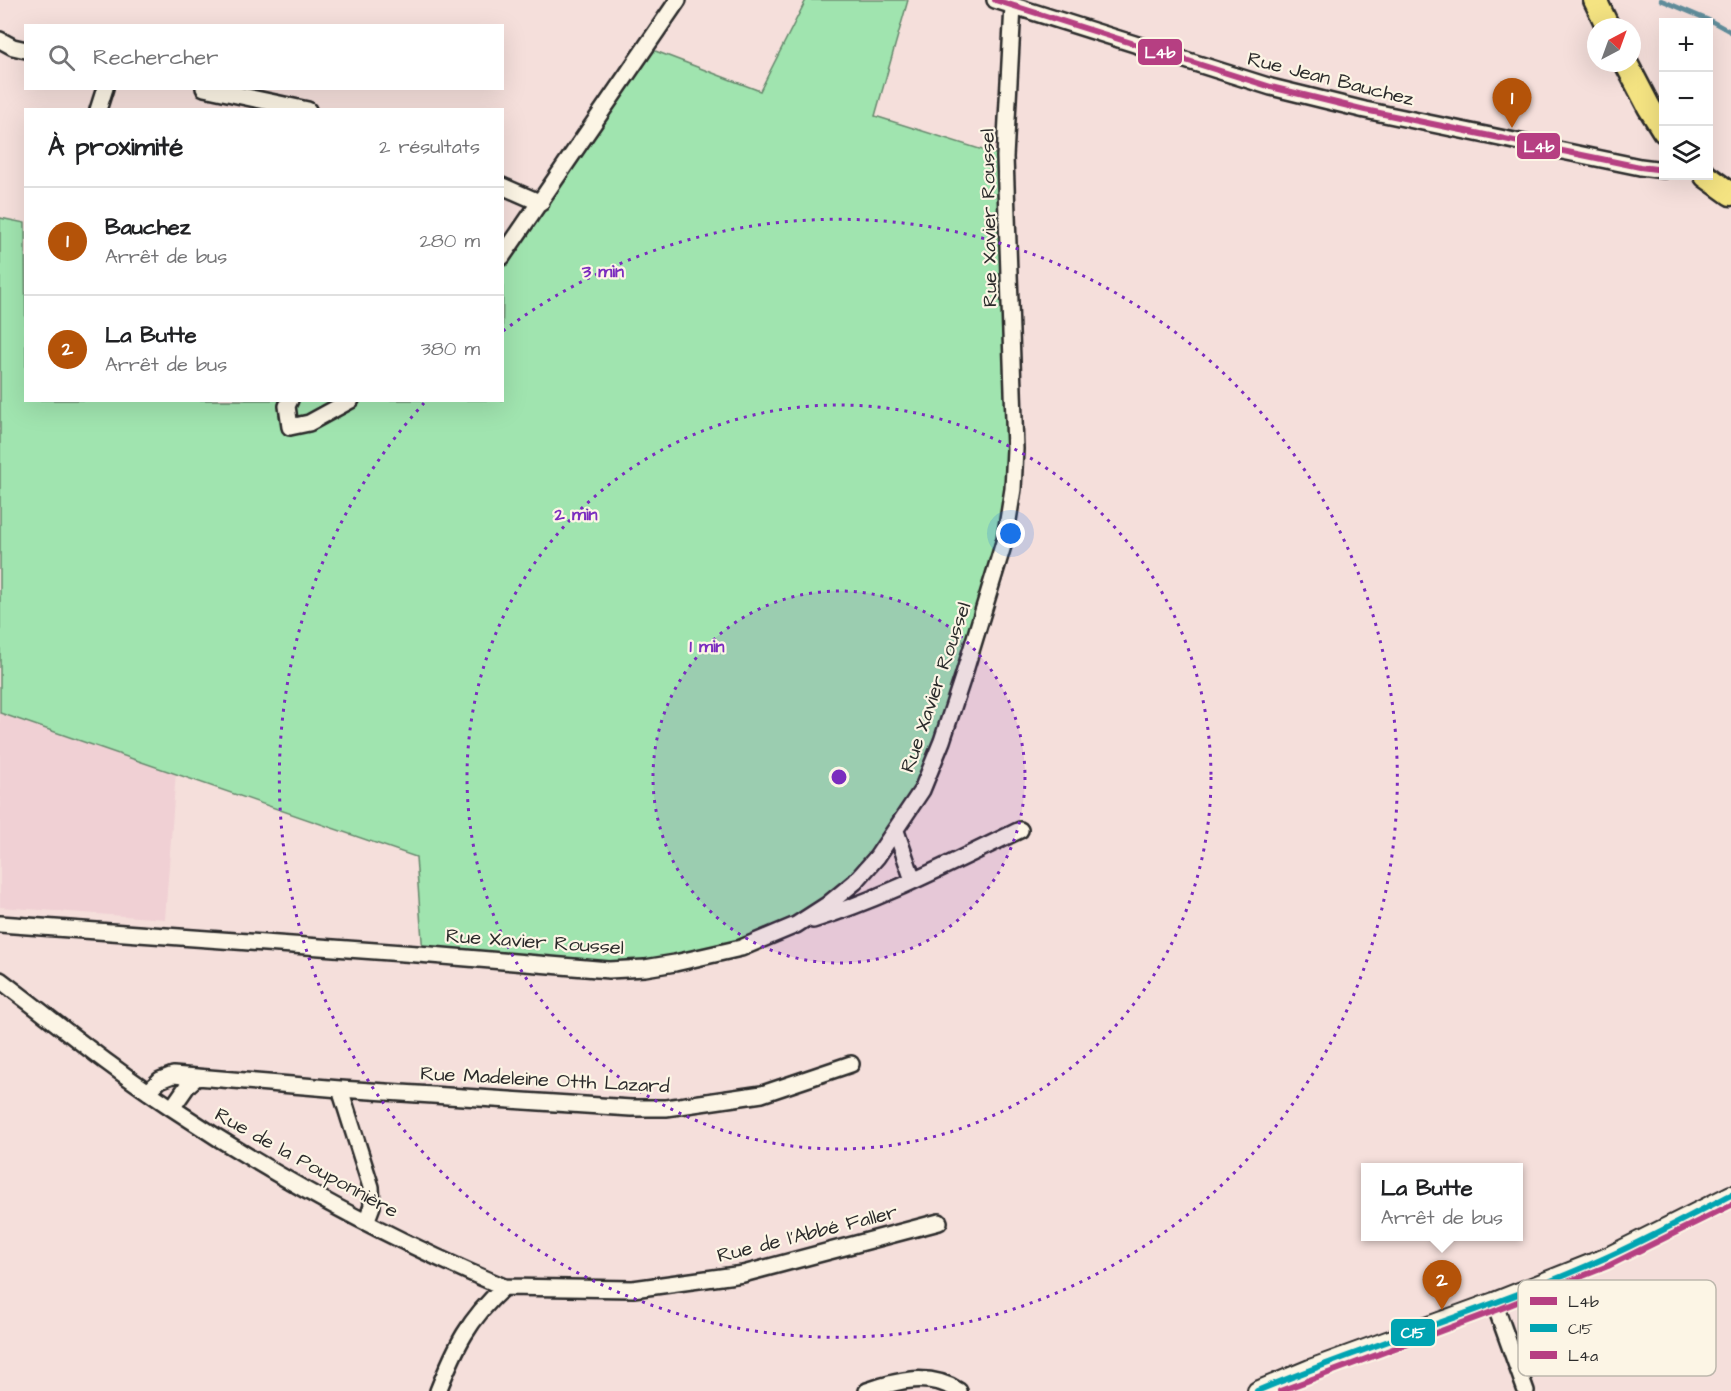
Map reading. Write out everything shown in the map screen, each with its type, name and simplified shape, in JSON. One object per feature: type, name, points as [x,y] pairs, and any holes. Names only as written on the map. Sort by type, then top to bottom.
[{"type":"main road","points":[[1595,0],[1604,18]]},
{"type":"main road","points":[[1630,72],[1661,126]]},
{"type":"main road","points":[[1712,180],[1731,194]]},
{"type":"street","points":[[504,254],[678,0]]},
{"type":"street","name":"Rue Jean Bauchez","points":[[995,0],[1270,87],[1376,112],[1659,170]]},
{"type":"street","name":"Rue Xavier Roussel","points":[[0,924],[423,954],[609,970],[645,968],[675,963],[741,948],[796,925],[827,905],[855,882],[896,831],[922,790],[942,741],[1005,539],[1013,489],[1015,449],[1014,362],[1005,157],[1013,6]]},
{"type":"street","points":[[0,40],[24,50]]},
{"type":"street","points":[[100,108],[104,90]]},
{"type":"street","points":[[209,90],[243,104],[286,108]]},
{"type":"street","points":[[504,187],[541,203]]},
{"type":"street","points":[[289,402],[287,406],[290,428],[309,423],[347,402]]},
{"type":"street","points":[[796,925],[836,913],[914,880],[1020,830]]},
{"type":"street","points":[[896,831],[914,880]]},
{"type":"street","name":"Rue de la Pouponnière","points":[[0,980],[148,1092],[300,1186],[366,1222],[504,1287]]},
{"type":"street","name":"Rue Madeleine Otth Lazard","points":[[148,1092],[160,1080],[173,1075],[340,1089],[631,1108],[666,1108],[762,1095],[851,1064]]},
{"type":"street","points":[[172,1108],[188,1085],[196,1078]]},
{"type":"street","points":[[340,1089],[371,1187],[372,1206],[366,1222]]},
{"type":"street","points":[[1550,1280],[1605,1258],[1731,1195]]},
{"type":"street","name":"Rue de l'Abbé Faller","points":[[504,1287],[633,1288],[743,1274],[939,1222]]},
{"type":"street","points":[[438,1391],[466,1330],[484,1305],[504,1287]]},
{"type":"street","points":[[1257,1391],[1310,1369],[1518,1292]]},
{"type":"street","points":[[1494,1302],[1518,1369]]},
{"type":"street","points":[[1521,1376],[1526,1391]]},
{"type":"street","points":[[867,1391],[896,1381],[920,1379],[941,1382],[959,1391]]},
{"type":"shaded area","points":[[0,691],[177,758],[165,919],[0,907]]},
{"type":"green space","points":[[806,0],[908,0],[875,116],[1005,157],[1013,489],[942,741],[877,857],[796,925],[645,968],[423,954],[416,857],[0,713],[0,218],[24,223],[24,402],[504,402],[504,256],[650,49],[760,91]]},
{"type":"waterway","points":[[1661,0],[1731,32]]},
{"type":"transit line","name":"L4b","points":[[995,0],[1271,87],[1365,110],[1659,169]]},
{"type":"transit line","name":"C15","points":[[1552,1280],[1637,1243],[1731,1195]]},
{"type":"transit line","name":"L4a","points":[[1573,1280],[1608,1266],[1731,1205]]},
{"type":"transit line","name":"C15","points":[[1257,1391],[1518,1294]]},
{"type":"transit line","name":"L4a","points":[[1280,1391],[1518,1302]]},
{"type":"place","name":"Bauchez","points":[[1512,128]]},
{"type":"place","name":"La Butte","points":[[1442,1310]]}]
